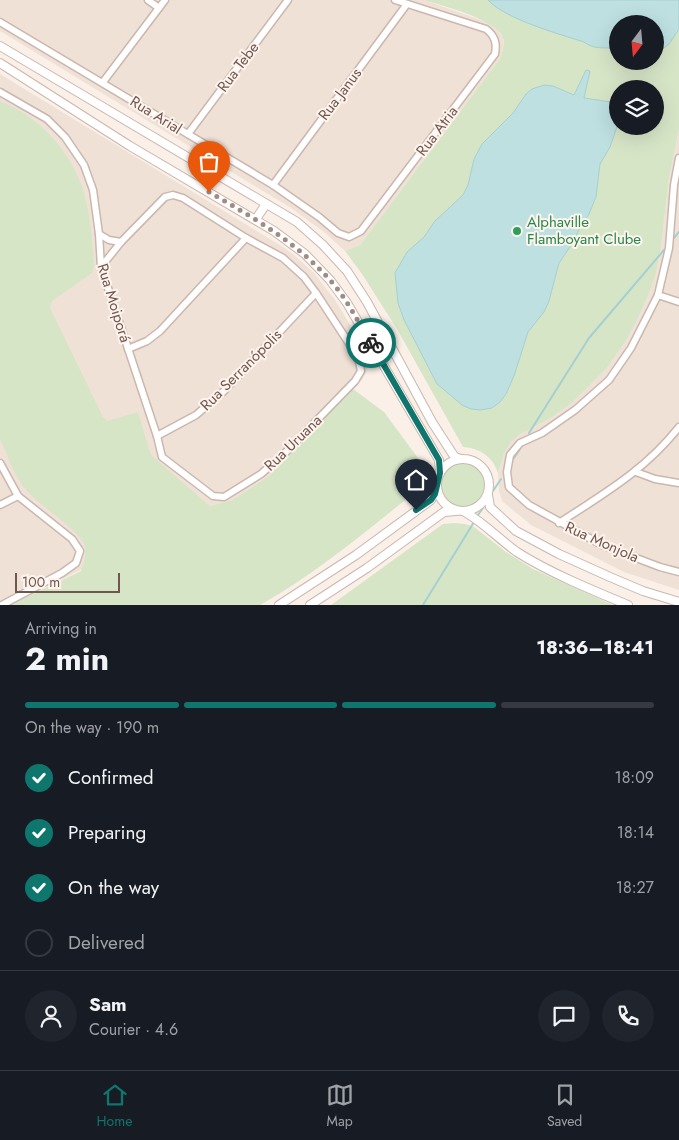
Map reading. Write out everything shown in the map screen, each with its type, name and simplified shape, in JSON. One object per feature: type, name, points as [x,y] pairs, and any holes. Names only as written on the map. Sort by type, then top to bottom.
[{"type":"street","points":[[148,0],[159,8]]},
{"type":"street","points":[[103,82],[165,0]]},
{"type":"street","name":"Rua Tebe","points":[[188,134],[288,0]]},
{"type":"street","points":[[395,0],[407,4]]},
{"type":"street","name":"Rua Atria","points":[[361,232],[495,54],[495,39],[486,29],[407,4]]},
{"type":"street","name":"Rua Janus","points":[[272,185],[407,4]]},
{"type":"street","name":"Rua Arial","points":[[0,22],[272,185],[344,236],[355,235],[361,232]]},
{"type":"street","points":[[0,46],[297,222],[322,245],[347,271],[367,302],[432,422],[455,457],[471,460],[479,464],[488,477],[490,486],[488,495],[483,503],[465,512]]},
{"type":"street","points":[[0,63],[130,146],[256,219],[305,254],[330,280],[347,303],[439,460],[440,473],[437,487],[431,500],[356,555],[279,605]]},
{"type":"street","name":"Rua Moiporá","points":[[0,92],[47,119],[65,137],[84,165],[93,190],[101,267],[157,436],[162,457],[213,496]]},
{"type":"street","points":[[679,158],[674,185],[669,248],[658,295],[679,302]]},
{"type":"street","points":[[101,267],[121,242],[165,197],[173,195],[183,198],[246,238],[283,258],[304,277],[316,293]]},
{"type":"street","points":[[256,219],[266,204]]},
{"type":"street","points":[[99,234],[110,240],[121,242]]},
{"type":"street","points":[[128,349],[147,341],[160,331],[246,238]]},
{"type":"street","name":"Rua Uruana","points":[[213,496],[224,497],[261,474],[304,434],[355,381],[361,371],[358,356],[316,293]]},
{"type":"street","name":"Rua Serranópolis","points":[[157,436],[196,415],[224,391],[316,293]]},
{"type":"street","name":"Rua Monjola","points":[[658,295],[632,348],[610,380],[576,410],[542,432],[520,443],[510,455],[507,472],[509,487],[529,505],[559,523],[602,546],[679,572]]},
{"type":"street","points":[[559,523],[636,472],[679,427]]},
{"type":"street","points":[[440,473],[445,466],[453,461],[462,459]]},
{"type":"street","points":[[0,463],[18,496],[72,539],[80,551],[76,563],[62,573],[2,605]]},
{"type":"street","points":[[636,472],[655,479],[679,483]]},
{"type":"street","points":[[437,487],[441,500],[448,507],[456,511]]},
{"type":"street","points":[[488,495],[490,507],[516,530],[559,554],[610,577],[643,591],[679,602]]},
{"type":"street","points":[[0,505],[18,496]]},
{"type":"street","points":[[310,605],[366,568],[444,512],[456,511],[465,512],[474,517],[501,540],[535,563],[628,605]]},
{"type":"shaded area","points":[[0,0],[424,0],[487,22],[497,29],[503,38],[503,48],[501,57],[360,245],[345,251],[324,232],[291,208],[0,31]]},
{"type":"shaded area","points":[[0,74],[294,255],[314,273],[335,300],[366,351],[368,361],[367,371],[362,380],[269,476],[232,500],[210,506],[10,605],[0,605]]},
{"type":"shaded area","points":[[679,130],[679,590],[624,572],[531,525],[502,501],[499,491],[498,473],[504,454],[511,442],[519,435],[551,418],[572,403],[607,368],[624,344],[648,296],[656,274],[669,178]]},
{"type":"green space","name":"Alphaville Flamboyant Clube","points":[[424,0],[679,0],[679,130],[669,178],[656,274],[648,296],[624,344],[607,368],[572,403],[551,418],[519,435],[511,442],[504,454],[498,473],[493,462],[485,454],[475,449],[463,447],[397,329],[345,251],[360,245],[501,57],[504,40],[499,31],[480,19]]},
{"type":"green space","points":[[0,101],[12,106],[35,121],[59,145],[70,160],[84,192],[91,227],[94,266],[92,273],[52,301],[50,308],[103,417],[107,421],[138,412],[151,455],[210,506],[232,500],[269,476],[353,389],[384,412],[418,458],[419,479],[404,501],[316,569],[260,605],[10,605],[81,571],[85,551],[84,544],[75,532],[33,497],[22,485],[0,439]]},
{"type":"green space","points":[[459,463],[467,463],[479,469],[485,485],[479,501],[467,507],[459,507],[447,501],[441,489],[441,481],[447,469]]},
{"type":"green space","points":[[454,523],[474,527],[506,552],[533,569],[613,605],[331,605],[443,524]]},
{"type":"water","points":[[488,0],[679,0],[679,29],[669,44],[664,48],[664,15],[609,15],[609,48],[596,47],[519,20],[496,7]]},
{"type":"water","points":[[586,70],[590,71],[584,98],[609,102],[609,135],[614,135],[610,147],[600,164],[596,197],[589,214],[559,263],[549,301],[544,312],[528,332],[514,376],[506,394],[492,408],[471,409],[462,405],[437,384],[404,320],[398,303],[395,273],[407,252],[424,237],[435,221],[463,195],[468,185],[474,159],[482,144],[513,113],[526,94],[532,89],[544,85],[553,86],[574,95]]},
{"type":"waterway","points":[[674,238],[679,232]]},
{"type":"waterway","points":[[529,433],[589,338],[664,250]]},
{"type":"waterway","points":[[514,458],[520,449]]},
{"type":"waterway","points":[[493,491],[501,479]]},
{"type":"waterway","points":[[478,515],[483,508]]},
{"type":"waterway","points":[[423,605],[474,522]]},
{"type":"way so far","points":[[209,192],[256,219],[305,254],[330,280],[347,303],[371,343]]},
{"type":"place","name":"Alphaville Flamboyant Clube","points":[[517,231]]},
{"type":"route","points":[[371,343],[439,460],[440,473],[435,494],[431,500],[416,510]]}]
